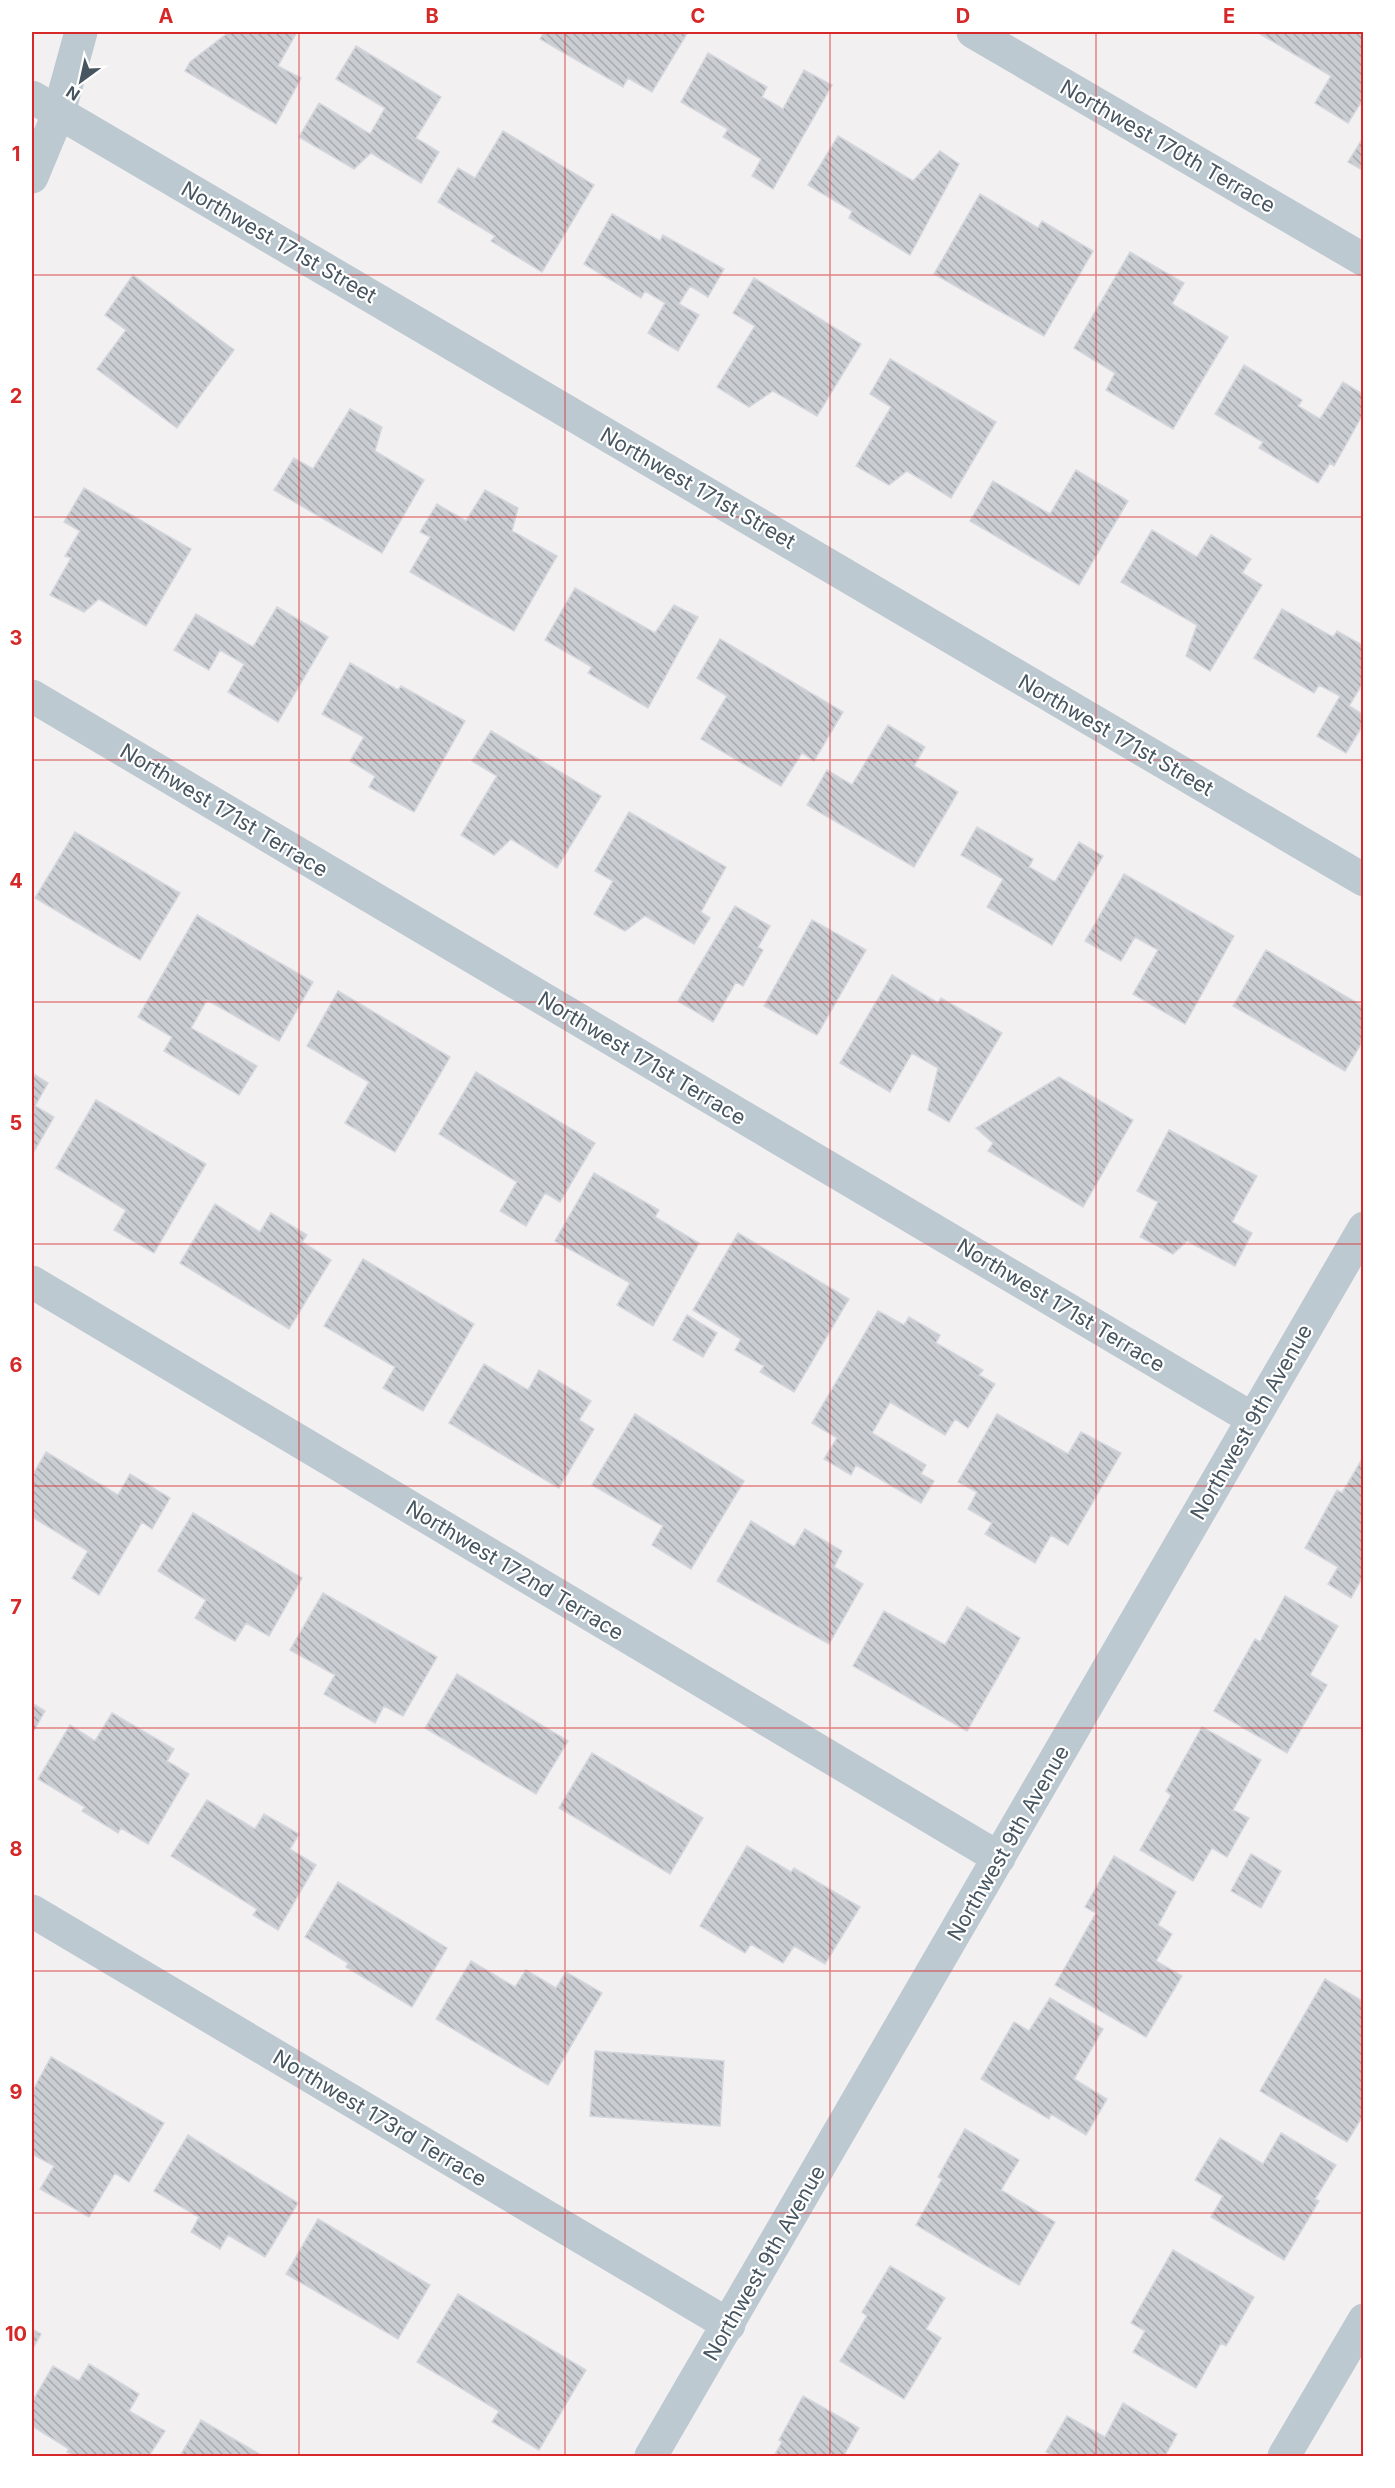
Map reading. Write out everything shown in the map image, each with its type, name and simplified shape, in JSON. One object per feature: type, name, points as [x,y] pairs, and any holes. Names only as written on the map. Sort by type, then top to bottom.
[{"type":"street","points":[[32,177],[45,105],[81,32]]},
{"type":"street","name":"Northwest 170th Terrace","points":[[973,32],[1364,260]]},
{"type":"street","name":"Northwest 171st Street","points":[[45,105],[1364,880]]},
{"type":"street","name":"Northwest 171st Terrace","points":[[32,696],[1253,1419]]},
{"type":"street","name":"Northwest 9th Avenue","points":[[651,2457],[1364,1228]]},
{"type":"street","name":"Northwest 172nd Terrace","points":[[32,1282],[999,1858]]},
{"type":"street","name":"Northwest 173rd Terrace","points":[[32,1911],[729,2325]]},
{"type":"street","points":[[1284,2457],[1364,2320]]},
{"type":"building","points":[[229,32],[297,32],[278,66],[301,78],[276,124],[185,71],[190,62]]},
{"type":"building","points":[[544,32],[688,32],[652,92],[628,78],[623,87],[540,39]]},
{"type":"building","points":[[1262,32],[1364,32],[1364,98],[1348,123],[1315,103],[1331,76],[1260,34]]},
{"type":"building","points":[[356,46],[441,97],[416,138],[439,152],[421,183],[371,153],[354,169],[299,137],[319,103],[370,134],[385,108],[336,79]]},
{"type":"building","points":[[708,53],[767,87],[762,97],[783,109],[804,70],[832,85],[773,189],[752,176],[761,159],[723,137],[728,129],[681,102]]},
{"type":"building","points":[[503,131],[594,185],[542,272],[491,241],[495,236],[438,202],[458,168],[475,178]]},
{"type":"building","points":[[838,136],[913,181],[940,151],[959,164],[910,255],[849,218],[852,211],[808,185]]},
{"type":"building","points":[[1364,136],[1364,171],[1348,162]]},
{"type":"building","points":[[980,194],[1038,228],[1042,221],[1093,251],[1044,336],[934,274]]},
{"type":"building","points":[[612,214],[660,241],[663,235],[724,269],[708,297],[690,286],[679,304],[699,315],[678,351],[648,333],[665,303],[645,291],[641,298],[584,264]]},
{"type":"building","points":[[1130,252],[1184,283],[1172,304],[1228,337],[1173,429],[1106,390],[1115,373],[1074,348]]},
{"type":"building","points":[[133,275],[234,350],[177,428],[97,369],[126,330],[105,315]]},
{"type":"building","points":[[754,278],[861,344],[817,416],[773,391],[749,407],[717,387],[755,326],[733,313]]},
{"type":"building","points":[[890,359],[996,422],[951,498],[907,471],[889,485],[856,466],[891,407],[870,394]]},
{"type":"building","points":[[1244,365],[1302,400],[1298,406],[1320,419],[1343,382],[1364,395],[1364,412],[1334,466],[1330,463],[1318,483],[1259,448],[1263,442],[1215,414]]},
{"type":"building","points":[[350,409],[382,427],[375,451],[424,480],[382,553],[274,490],[294,458],[313,469]]},
{"type":"building","points":[[1076,470],[1128,501],[1079,585],[970,521],[993,481],[1050,514]]},
{"type":"building","points":[[84,488],[191,549],[146,626],[99,599],[84,612],[50,595],[71,558],[65,556],[80,531],[64,522]]},
{"type":"building","points":[[485,490],[518,508],[512,531],[557,556],[514,631],[410,572],[430,537],[420,532],[437,504],[466,521]]},
{"type":"building","points":[[1152,530],[1197,557],[1211,535],[1251,559],[1242,573],[1262,585],[1210,671],[1186,656],[1197,625],[1121,582]]},
{"type":"building","points":[[575,588],[655,633],[674,605],[698,617],[648,708],[588,673],[592,667],[545,640]]},
{"type":"building","points":[[277,607],[328,637],[278,722],[228,692],[244,664],[220,650],[209,670],[174,650],[196,614],[253,647]]},
{"type":"building","points":[[1282,609],[1333,637],[1337,631],[1364,646],[1364,681],[1349,706],[1364,715],[1364,723],[1346,753],[1317,736],[1340,696],[1319,685],[1314,693],[1254,658]]},
{"type":"building","points":[[720,639],[843,712],[814,761],[802,753],[781,786],[701,739],[727,696],[697,678]]},
{"type":"building","points":[[350,663],[398,690],[401,686],[465,721],[414,812],[369,787],[375,776],[350,761],[364,737],[322,714]]},
{"type":"building","points":[[888,725],[925,747],[914,766],[958,792],[914,867],[807,805],[827,770],[852,785]]},
{"type":"building","points":[[491,731],[601,796],[557,868],[511,839],[494,855],[461,835],[497,776],[472,761]]},
{"type":"building","points":[[629,812],[726,867],[701,912],[710,918],[694,944],[645,916],[625,931],[594,914],[613,881],[595,871]]},
{"type":"building","points":[[977,827],[1033,859],[1029,867],[1055,882],[1079,842],[1103,856],[1052,945],[987,907],[1003,879],[961,855]]},
{"type":"building","points":[[75,832],[180,893],[140,960],[35,898]]},
{"type":"building","points":[[1124,874],[1234,936],[1185,1024],[1133,994],[1158,950],[1135,937],[1121,961],[1085,941]]},
{"type":"building","points":[[735,906],[770,926],[758,947],[763,950],[743,986],[736,982],[713,1022],[678,1001]]},
{"type":"building","points":[[197,915],[313,982],[279,1041],[207,1000],[191,1028],[257,1066],[239,1095],[164,1051],[172,1037],[138,1017]]},
{"type":"building","points":[[812,920],[866,950],[817,1035],[764,1006]]},
{"type":"building","points":[[1266,950],[1364,1007],[1364,1039],[1345,1071],[1233,1006]]},
{"type":"building","points":[[892,975],[938,1003],[941,998],[1002,1033],[949,1122],[928,1110],[938,1068],[912,1053],[890,1092],[840,1063]]},
{"type":"building","points":[[338,991],[450,1057],[395,1152],[345,1123],[369,1082],[307,1046]]},
{"type":"building","points":[[476,1072],[595,1143],[560,1202],[545,1193],[526,1226],[500,1211],[517,1182],[439,1134]]},
{"type":"building","points":[[32,1073],[48,1083],[35,1106],[54,1117],[32,1155]]},
{"type":"building","points":[[1059,1077],[1133,1120],[1083,1207],[988,1151],[993,1143],[976,1128]]},
{"type":"building","points":[[96,1100],[206,1164],[154,1253],[114,1230],[126,1210],[56,1168]]},
{"type":"building","points":[[1169,1130],[1257,1176],[1232,1222],[1252,1233],[1235,1266],[1187,1241],[1173,1254],[1140,1237],[1158,1202],[1137,1191]]},
{"type":"building","points":[[594,1173],[659,1210],[655,1217],[699,1243],[653,1326],[617,1305],[630,1283],[555,1241]]},
{"type":"building","points":[[215,1204],[260,1232],[271,1213],[307,1235],[302,1242],[331,1260],[289,1329],[180,1263]]},
{"type":"building","points":[[738,1233],[849,1299],[794,1392],[760,1372],[764,1366],[735,1350],[741,1339],[693,1310]]},
{"type":"building","points":[[363,1259],[474,1324],[423,1411],[383,1388],[395,1367],[324,1326]]},
{"type":"building","points":[[878,1311],[904,1325],[909,1317],[940,1335],[936,1343],[983,1370],[979,1375],[995,1384],[968,1428],[955,1419],[945,1435],[890,1402],[872,1433],[926,1465],[921,1474],[934,1481],[921,1503],[856,1465],[851,1475],[824,1459],[837,1438],[812,1423]]},
{"type":"building","points":[[687,1315],[717,1333],[703,1357],[673,1340]]},
{"type":"building","points":[[484,1364],[528,1390],[539,1370],[591,1401],[579,1420],[594,1429],[559,1488],[449,1423]]},
{"type":"building","points":[[635,1414],[744,1481],[691,1569],[652,1545],[663,1526],[592,1485]]},
{"type":"building","points":[[997,1414],[1068,1454],[1081,1432],[1121,1453],[1068,1545],[1051,1535],[1035,1563],[985,1534],[992,1523],[968,1509],[977,1492],[958,1482]]},
{"type":"building","points":[[46,1452],[118,1495],[130,1474],[170,1498],[152,1529],[142,1522],[99,1595],[72,1578],[88,1551],[32,1517],[32,1476]]},
{"type":"building","points":[[1362,1459],[1364,1581],[1361,1580],[1351,1598],[1328,1584],[1338,1567],[1305,1548],[1337,1490],[1342,1493]]},
{"type":"building","points":[[193,1513],[302,1578],[269,1636],[246,1623],[235,1641],[215,1630],[195,1618],[206,1600],[158,1571]]},
{"type":"building","points":[[751,1521],[794,1547],[805,1529],[842,1551],[834,1567],[863,1584],[829,1644],[717,1581]]},
{"type":"building","points":[[323,1593],[437,1657],[403,1716],[384,1706],[375,1723],[324,1694],[335,1675],[290,1650]]},
{"type":"building","points":[[1285,1596],[1338,1626],[1310,1675],[1327,1685],[1287,1753],[1214,1711],[1255,1639],[1260,1642]]},
{"type":"building","points":[[967,1607],[1020,1638],[967,1731],[853,1666],[884,1611],[945,1645]]},
{"type":"building","points":[[457,1674],[568,1741],[536,1794],[425,1728]]},
{"type":"building","points":[[32,1703],[45,1711],[32,1734]]},
{"type":"building","points":[[112,1713],[174,1749],[167,1761],[189,1774],[148,1844],[121,1828],[118,1833],[82,1811],[85,1807],[38,1779],[70,1725],[95,1741]]},
{"type":"building","points":[[1202,1727],[1261,1760],[1233,1810],[1249,1818],[1227,1857],[1212,1848],[1193,1881],[1140,1850],[1171,1795],[1166,1791]]},
{"type":"building","points":[[592,1753],[703,1818],[670,1874],[559,1808]]},
{"type":"building","points":[[207,1800],[255,1829],[264,1814],[299,1834],[290,1849],[316,1865],[278,1930],[253,1915],[257,1909],[171,1856]]},
{"type":"building","points":[[747,1846],[791,1872],[794,1868],[860,1907],[825,1964],[794,1946],[783,1963],[751,1944],[745,1953],[700,1926]]},
{"type":"building","points":[[1251,1854],[1281,1871],[1261,1908],[1231,1891]]},
{"type":"building","points":[[1114,1856],[1176,1892],[1158,1925],[1172,1934],[1156,1961],[1182,1976],[1146,2037],[1055,1985],[1096,1913],[1085,1907]]},
{"type":"building","points":[[338,1882],[447,1948],[412,2007],[346,1967],[348,1963],[305,1937]]},
{"type":"building","points":[[471,1961],[515,1987],[526,1970],[556,1988],[566,1972],[602,1993],[548,2085],[436,2019]]},
{"type":"building","points":[[1325,1979],[1364,2002],[1364,2114],[1347,2142],[1260,2091]]},
{"type":"building","points":[[1050,1998],[1103,2029],[1074,2079],[1107,2099],[1086,2135],[1051,2114],[1049,2119],[981,2079],[1014,2022],[1029,2031]]},
{"type":"building","points":[[595,2051],[724,2061],[720,2126],[590,2116]]},
{"type":"building","points":[[51,2057],[164,2123],[129,2182],[115,2173],[89,2217],[40,2189],[54,2166],[32,2154],[32,2092]]},
{"type":"building","points":[[965,2129],[1019,2160],[1001,2190],[1055,2222],[1019,2285],[916,2225],[942,2179],[938,2177]]},
{"type":"building","points":[[1281,2133],[1336,2165],[1315,2199],[1319,2201],[1284,2260],[1211,2217],[1223,2196],[1195,2180],[1220,2138],[1263,2164]]},
{"type":"building","points":[[188,2135],[298,2203],[265,2257],[228,2235],[220,2249],[191,2232],[199,2217],[154,2191]]},
{"type":"building","points":[[318,2219],[430,2285],[398,2339],[286,2274]]},
{"type":"building","points":[[1173,2250],[1254,2297],[1226,2346],[1221,2343],[1196,2388],[1133,2352],[1145,2331],[1131,2323]]},
{"type":"building","points":[[890,2266],[945,2298],[926,2329],[941,2338],[904,2399],[840,2361],[867,2316],[862,2312]]},
{"type":"building","points":[[458,2294],[586,2370],[539,2450],[492,2422],[499,2411],[417,2362]]},
{"type":"building","points":[[32,2329],[41,2334],[32,2350]]},
{"type":"building","points":[[89,2364],[139,2394],[129,2411],[165,2431],[149,2456],[75,2456],[67,2452],[69,2449],[32,2426],[32,2402],[53,2366],[79,2381]]},
{"type":"building","points":[[803,2396],[859,2428],[844,2455],[847,2456],[774,2456],[782,2442],[779,2440]]},
{"type":"building","points":[[1123,2403],[1177,2434],[1165,2456],[1055,2456],[1046,2452],[1067,2416],[1105,2437]]},
{"type":"building","points":[[201,2420],[263,2456],[180,2456]]}]
